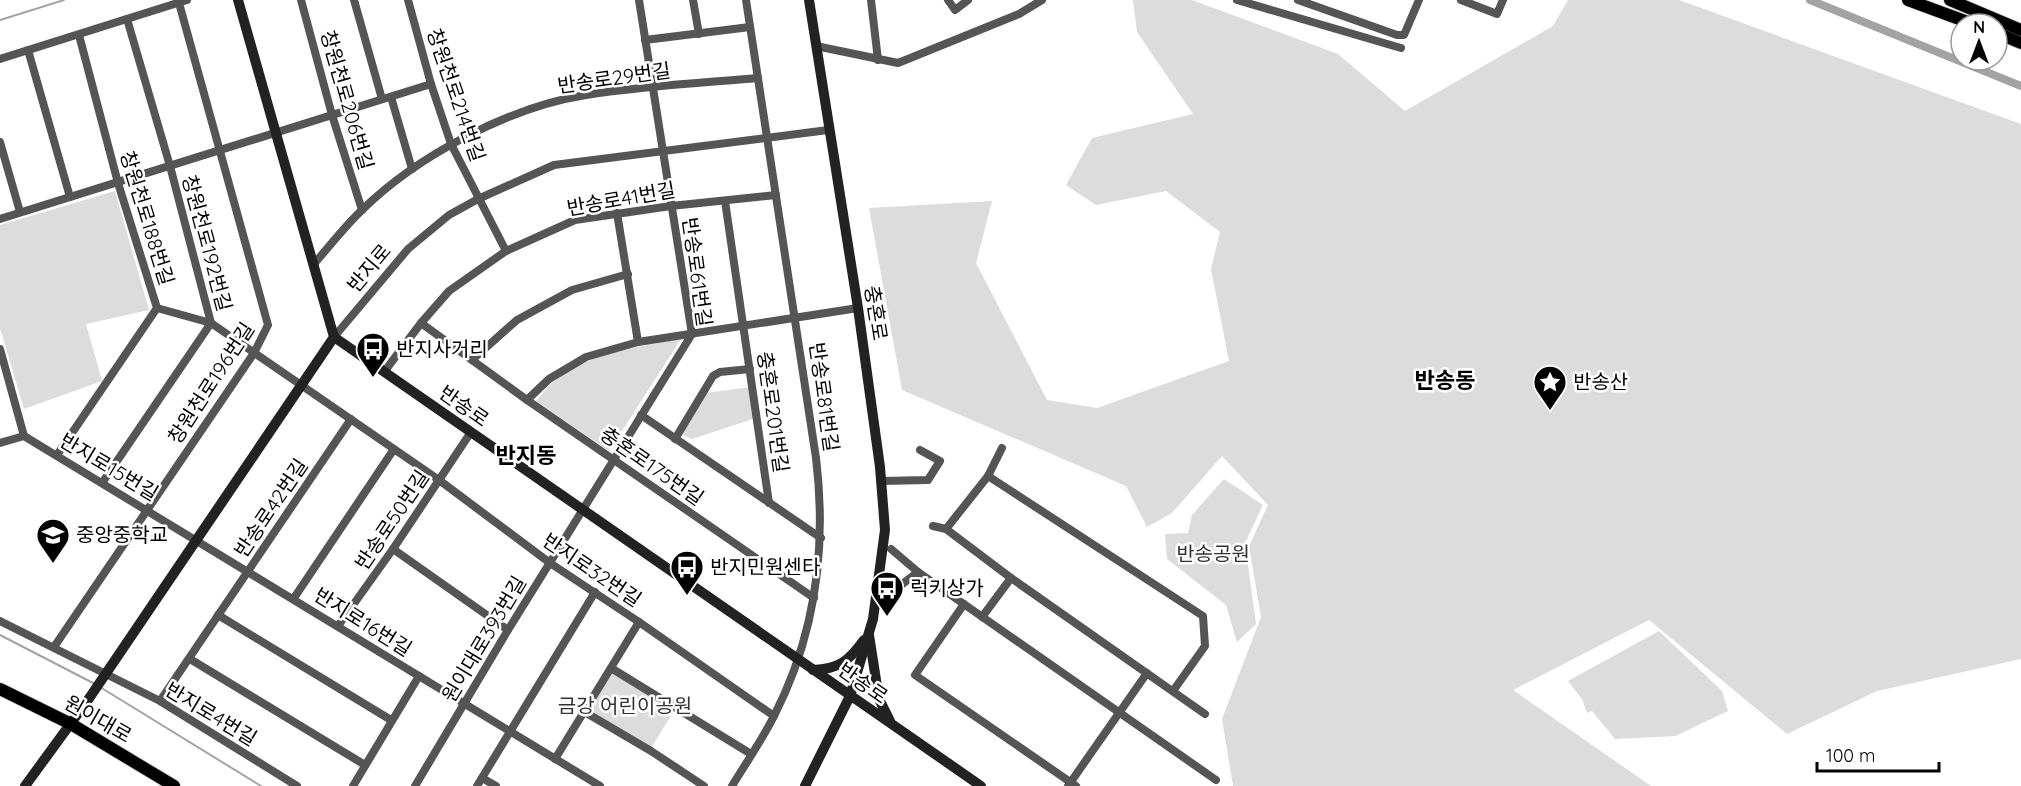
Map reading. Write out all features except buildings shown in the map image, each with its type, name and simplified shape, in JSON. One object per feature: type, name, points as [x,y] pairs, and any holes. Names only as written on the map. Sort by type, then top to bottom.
[{"type":"main road","points":[[1908,0],[1949,15]]},
{"type":"main road","points":[[1957,1],[2021,30]]},
{"type":"main road","name":"원이대로","points":[[0,689],[70,724],[174,786]]},
{"type":"street","points":[[238,0],[334,337]]},
{"type":"street","name":"창원천로206번길","points":[[301,0],[362,210]]},
{"type":"street","points":[[354,0],[412,169]]},
{"type":"street","name":"창원천로214번길","points":[[408,0],[431,84],[451,144],[506,251]]},
{"type":"street","name":"반송로61번길","points":[[582,510],[692,333],[639,0]]},
{"type":"street","points":[[693,0],[699,34]]},
{"type":"street","name":"반송로81번길","points":[[732,786],[774,716],[799,660],[814,598],[821,538],[821,501],[816,458],[746,0]]},
{"type":"street","name":"충혼로","points":[[805,786],[850,696],[873,619],[885,530],[881,481],[858,308],[809,0]]},
{"type":"street","points":[[871,0],[878,60]]},
{"type":"street","points":[[948,0],[955,10],[968,0]]},
{"type":"street","points":[[816,46],[898,63],[1019,14],[1042,0]]},
{"type":"street","points":[[1237,0],[1401,48]]},
{"type":"street","points":[[1298,0],[1397,35],[1404,35],[1419,0]]},
{"type":"street","points":[[1461,0],[1497,14],[1503,0]]},
{"type":"street","points":[[0,59],[183,1]]},
{"type":"street","name":"창원천로196번길","points":[[54,647],[254,353],[268,325],[219,151],[183,1]]},
{"type":"street","name":"창원천로192번길","points":[[102,483],[212,323],[170,166],[127,20]]},
{"type":"street","points":[[645,40],[750,27]]},
{"type":"street","name":"창원천로188번길","points":[[57,455],[157,308],[118,183],[79,34]]},
{"type":"street","points":[[28,50],[70,197]]},
{"type":"street","name":"반송로29번길","points":[[313,265],[362,210],[412,169],[451,144],[523,111],[584,95],[758,78]]},
{"type":"street","points":[[0,219],[431,84]]},
{"type":"street","name":"반지로","points":[[70,724],[198,540],[334,337],[408,249],[449,215],[478,199],[554,165],[828,130]]},
{"type":"street","points":[[0,142],[20,212]]},
{"type":"street","name":"반송로41번길","points":[[384,372],[421,323],[449,291],[506,251],[575,220],[671,206],[776,195]]},
{"type":"street","name":"충혼로201번길","points":[[725,201],[769,503]]},
{"type":"street","points":[[617,213],[638,342]]},
{"type":"street","points":[[472,360],[517,320],[572,291],[628,274]]},
{"type":"street","points":[[157,308],[212,323]]},
{"type":"street","name":"충혼로201번길","points":[[526,400],[549,379],[586,357],[638,342],[858,308]]},
{"type":"street","name":"반지로32번길","points":[[212,323],[439,480],[550,563],[774,716]]},
{"type":"street","name":"충혼로175번길","points":[[421,323],[526,400],[814,598]]},
{"type":"street","name":"반송로","points":[[334,337],[981,786]]},
{"type":"street","points":[[0,349],[24,436],[0,443]]},
{"type":"street","points":[[675,439],[713,376],[720,372],[750,369]]},
{"type":"street","points":[[641,415],[821,538]]},
{"type":"street","name":"반송로42번길","points":[[160,701],[351,419]]},
{"type":"street","name":"반송로50번길","points":[[338,626],[393,549],[471,432]]},
{"type":"street","name":"반지로15번길","points":[[24,436],[198,540]]},
{"type":"street","points":[[946,529],[988,476],[1002,448]]},
{"type":"street","points":[[294,598],[394,449]]},
{"type":"street","points":[[881,481],[928,480],[940,461],[920,450]]},
{"type":"street","points":[[988,476],[1203,616],[1205,646],[1173,692]]},
{"type":"street","name":"원이대로393번길","points":[[415,786],[582,510]]},
{"type":"street","points":[[933,526],[946,529],[1011,578],[1205,714]]},
{"type":"street","name":"반지로16번길","points":[[198,540],[600,786]]},
{"type":"street","points":[[393,549],[508,630]]},
{"type":"street","points":[[891,549],[918,572],[1216,780]]},
{"type":"street","points":[[892,592],[918,572]]},
{"type":"street","points":[[982,617],[1011,578]]},
{"type":"street","points":[[477,786],[595,592]]},
{"type":"street","points":[[964,604],[915,675],[1072,785],[1147,673]]},
{"type":"street","points":[[218,615],[391,720]]},
{"type":"street","name":"반지로4번길","points":[[0,621],[160,701],[297,786]]},
{"type":"street","points":[[555,759],[639,622]]},
{"type":"street","name":"충혼로","points":[[813,670],[825,669],[850,659],[869,633]]},
{"type":"street","name":"충혼로","points":[[869,633],[879,699],[891,724]]},
{"type":"street","points":[[190,659],[365,765]]},
{"type":"street","points":[[611,668],[751,754]]},
{"type":"street","points":[[353,786],[419,676]]},
{"type":"street","points":[[583,711],[651,751],[704,786]]},
{"type":"street","points":[[25,786],[70,724]]},
{"type":"street","points":[[482,778],[496,786]]},
{"type":"green space","points":[[1133,0],[1192,0],[1338,54],[1405,111],[1553,26],[1568,0],[1679,0],[2021,124],[2021,659],[1877,691],[1787,734],[1649,620],[1513,690],[1651,786],[1233,786],[1222,719],[1261,617],[1249,546],[1268,505],[1222,456],[1172,513],[1147,527],[1126,486],[902,390],[869,208],[992,201],[976,263],[1047,400],[1097,408],[1229,361],[1211,269],[1220,232],[1166,191],[1096,205],[1066,185],[1092,138],[1193,114],[1137,32]]},
{"type":"green space","points":[[115,191],[149,310],[86,324],[102,381],[24,409],[0,328],[0,225]]},
{"type":"green space","points":[[681,339],[609,451],[536,401],[552,383],[566,373],[597,358]]},
{"type":"green space","points":[[751,387],[756,418],[692,439],[680,434],[705,393]]},
{"type":"green space","name":"반송공원","points":[[1224,479],[1263,505],[1245,543],[1256,624],[1237,642],[1226,605],[1167,559],[1165,534],[1188,533],[1192,515]]},
{"type":"green space","points":[[1659,631],[1722,691],[1728,711],[1675,736],[1615,739],[1592,711],[1587,713],[1582,699],[1568,681]]},
{"type":"green space","name":"금강 어린이공원","points":[[611,671],[675,709],[651,748],[587,711]]},
{"type":"waterway","points":[[0,20],[64,0]]},
{"type":"waterway","points":[[1810,0],[2021,86]]},
{"type":"waterway","points":[[0,635],[95,684]]},
{"type":"waterway","points":[[100,687],[261,786]]},
{"type":"place","name":"반지사거리","points":[[373,378]]},
{"type":"place","name":"반송산","points":[[1550,411]]},
{"type":"place","name":"중앙중학교","points":[[53,564]]},
{"type":"place","name":"반지민원센타","points":[[687,596]]},
{"type":"place","name":"럭키상가","points":[[887,617]]},
{"type":"district","name":"반송동","points":[[1445,380]]},
{"type":"district","name":"반지동","points":[[526,455]]}]
